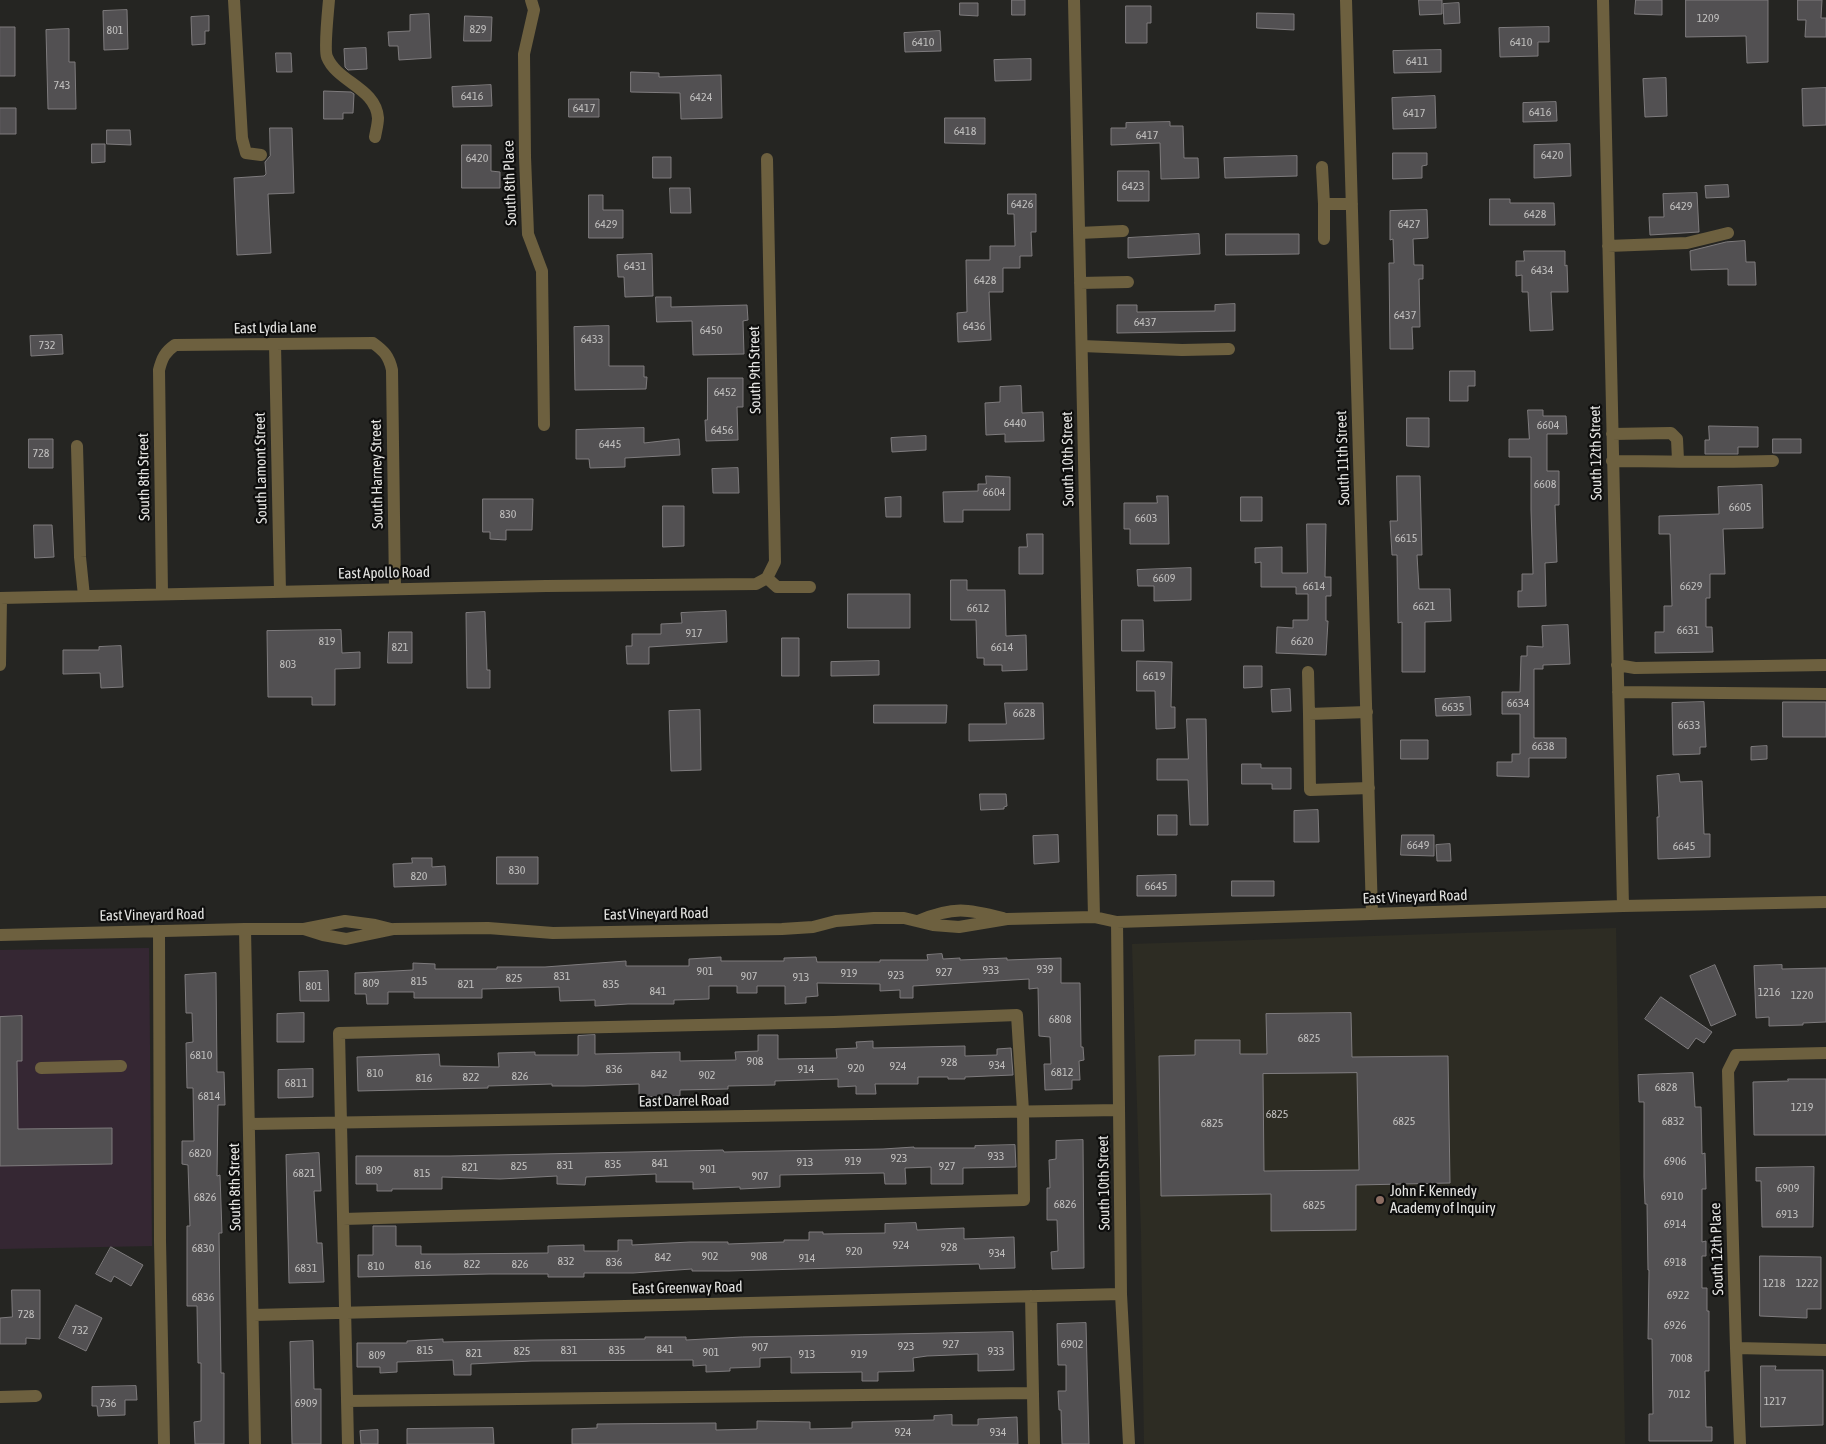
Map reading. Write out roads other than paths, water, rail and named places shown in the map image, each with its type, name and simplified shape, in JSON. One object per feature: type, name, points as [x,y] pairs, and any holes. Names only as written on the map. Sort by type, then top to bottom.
[{"type":"street","points":[[234,0],[242,138],[246,153],[261,156]]},
{"type":"street","points":[[329,0],[327,56],[335,70],[357,86],[371,100],[378,116],[375,137]]},
{"type":"street","name":"South 8th Place","points":[[531,0],[534,10],[524,54],[526,195],[528,234],[542,271],[544,425]]},
{"type":"street","name":"South 10th Street","points":[[1074,0],[1094,917]]},
{"type":"street","name":"South 11th Street","points":[[1346,0],[1372,914]]},
{"type":"street","name":"South 12th Street","points":[[1603,0],[1623,906]]},
{"type":"street","name":"South 9th Street","points":[[767,159],[775,562],[767,578]]},
{"type":"street","points":[[1322,167],[1324,239]]},
{"type":"street","points":[[1324,204],[1352,204]]},
{"type":"street","points":[[1079,233],[1123,231]]},
{"type":"street","points":[[1608,246],[1686,243],[1728,233]]},
{"type":"street","points":[[1080,284],[1128,282]]},
{"type":"street","name":"East Lydia Lane","points":[[162,359],[167,350],[175,345],[373,343],[384,350],[389,358]]},
{"type":"street","name":"South Lamont Street","points":[[275,344],[280,592]]},
{"type":"street","points":[[1082,346],[1229,349]]},
{"type":"street","name":"South Harney Street","points":[[389,358],[392,370],[395,589]]},
{"type":"street","name":"South 8th Street","points":[[162,359],[159,370],[162,594]]},
{"type":"street","points":[[1612,434],[1671,433],[1677,438],[1678,460]]},
{"type":"street","points":[[76,446],[80,556],[84,596]]},
{"type":"street","points":[[1612,461],[1773,461]]},
{"type":"street","points":[[767,578],[777,586],[810,587]]},
{"type":"street","name":"East Apollo Road","points":[[1,598],[395,589],[756,584],[767,578]]},
{"type":"street","points":[[0,665],[1,598]]},
{"type":"street","points":[[1617,665],[1635,668],[1826,665]]},
{"type":"street","points":[[1308,672],[1310,790],[1369,788]]},
{"type":"street","points":[[1618,692],[1826,694]]},
{"type":"street","points":[[1309,714],[1367,712]]},
{"type":"street","name":"East Vineyard Road","points":[[304,929],[346,939],[394,930],[488,928],[553,933],[782,929],[813,927],[836,921],[874,918],[904,918],[933,925],[959,927],[1007,919],[1094,917],[1117,922],[1623,906],[1826,902]]},
{"type":"street","name":"East Vineyard Road","points":[[918,920],[945,911],[958,909],[1007,919]]},
{"type":"street","name":"East Vineyard Road","points":[[0,934],[304,929],[345,921],[394,930]]},
{"type":"street","name":"South 10th Street","points":[[1117,922],[1121,1294],[1129,1444]]},
{"type":"street","name":"South 8th Street","points":[[246,929],[255,1444]]},
{"type":"street","points":[[159,931],[160,1241],[164,1444]]},
{"type":"street","points":[[343,1219],[1024,1200],[1023,1111],[1017,1015],[834,1022],[340,1033],[341,1123],[343,1219],[346,1313],[348,1444]]},
{"type":"street","name":"South 12th Place","points":[[1740,1444],[1728,1071],[1736,1055],[1826,1053]]},
{"type":"street","points":[[41,1068],[121,1066]]},
{"type":"street","name":"East Darrel Road","points":[[250,1124],[1119,1110]]},
{"type":"street","name":"East Greenway Road","points":[[253,1315],[1121,1294]]},
{"type":"street","points":[[1031,1296],[1034,1444]]},
{"type":"street","points":[[1736,1348],[1826,1350]]},
{"type":"street","points":[[347,1401],[1034,1393]]},
{"type":"street","points":[[0,1397],[36,1396]]},
{"type":"place","name":"John F. Kennedy Academy of Inquiry","points":[[1380,1200]]}]
